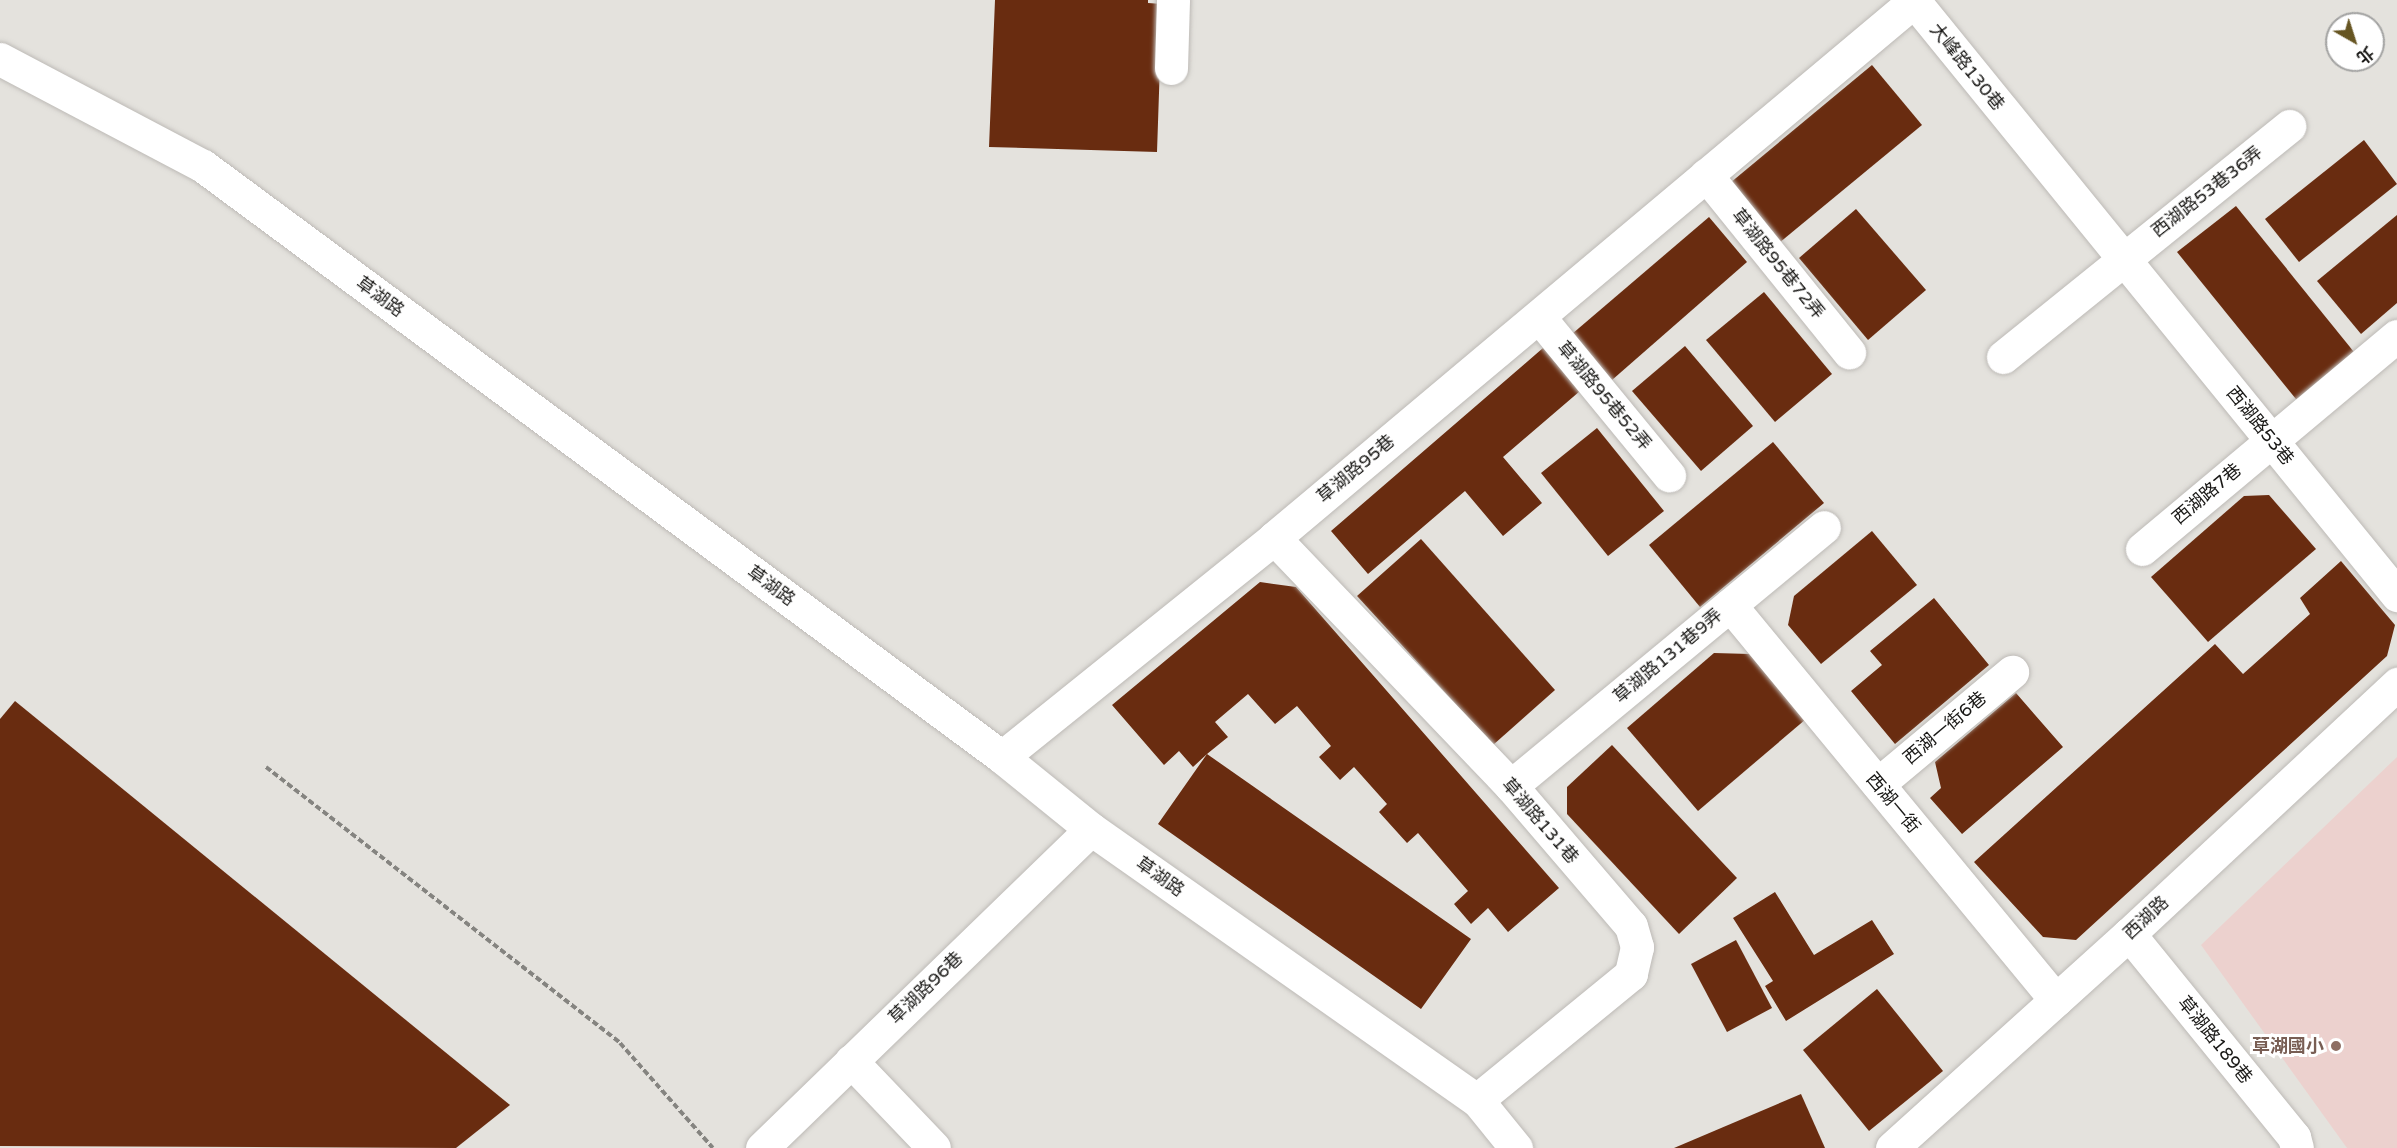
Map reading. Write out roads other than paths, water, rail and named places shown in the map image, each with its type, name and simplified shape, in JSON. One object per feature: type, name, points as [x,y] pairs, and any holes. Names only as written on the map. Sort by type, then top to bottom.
[{"type":"street","points":[[1171,68],[1173,0]]},
{"type":"street","name":"大峰路130巷","points":[[1706,175],[1914,1],[2124,257]]},
{"type":"street","name":"草湖路","points":[[0,59],[203,166],[1002,757],[1091,828],[1476,1100],[1516,1148]]},
{"type":"street","name":"西湖路53巷36弄","points":[[2124,257],[2289,126]]},
{"type":"street","name":"草湖路95巷","points":[[1002,757],[1274,538],[1706,175]]},
{"type":"street","name":"草湖路95巷72弄","points":[[1706,175],[1849,352]]},
{"type":"street","points":[[2003,357],[2124,257]]},
{"type":"street","name":"西湖路53巷","points":[[2124,257],[2397,594]]},
{"type":"street","name":"草湖路95巷52弄","points":[[1539,317],[1669,475]]},
{"type":"street","name":"西湖路7巷","points":[[2142,549],[2397,336]]},
{"type":"street","name":"草湖路131巷9弄","points":[[1511,786],[1824,526]]},
{"type":"street","name":"草湖路131巷","points":[[1274,538],[1511,786],[1630,926],[1637,946],[1631,974],[1476,1100]]},
{"type":"street","name":"西湖一街","points":[[1730,605],[2056,1000]]},
{"type":"street","name":"西湖一街6巷","points":[[1878,784],[2012,672]]},
{"type":"street","name":"西湖路","points":[[1892,1148],[2129,934],[2397,684]]},
{"type":"street","name":"草湖路96巷","points":[[762,1148],[1091,828]]},
{"type":"street","name":"草湖路189巷","points":[[2129,934],[2294,1137],[2297,1148]]},
{"type":"street","points":[[851,1061],[934,1148]]},
{"type":"place","name":"草湖國小","points":[[2336,1046]]}]
